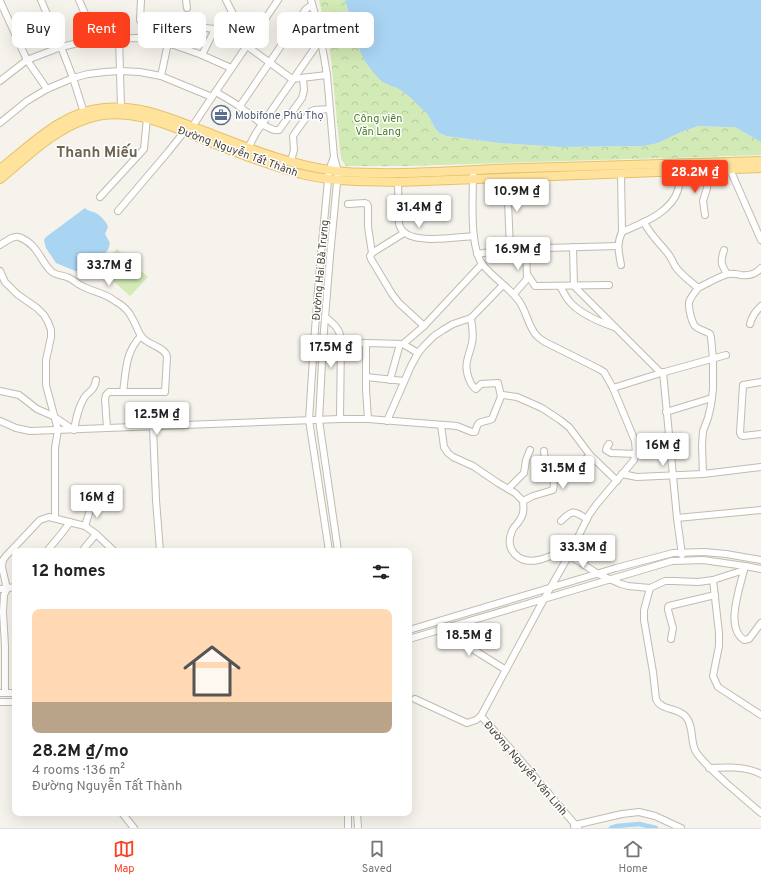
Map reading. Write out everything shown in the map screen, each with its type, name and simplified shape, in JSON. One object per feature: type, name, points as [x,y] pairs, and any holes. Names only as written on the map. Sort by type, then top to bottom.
[{"type":"main road","name":"Đường Nguyễn Tất Thành","points":[[85,116],[99,108],[121,107],[149,111],[188,131],[244,155],[301,174],[338,180],[398,182],[473,174],[507,177],[621,173],[681,168],[708,170],[761,161]]},
{"type":"main road","name":"Đường Nguyễn Tất Thành","points":[[1,173],[51,129],[64,120],[85,116],[120,114],[147,118],[290,161],[338,172],[473,174],[728,166],[761,168]]},
{"type":"street","points":[[41,0],[46,12]]},
{"type":"street","points":[[79,0],[84,12]]},
{"type":"street","points":[[140,12],[141,0]]},
{"type":"street","points":[[186,0],[187,8]]},
{"type":"street","points":[[226,0],[232,12]]},
{"type":"street","points":[[269,13],[278,0]]},
{"type":"street","points":[[0,1],[27,60],[47,89]]},
{"type":"street","points":[[240,106],[312,2]]},
{"type":"street","name":"Đường Hai Bà Trưng","points":[[312,2],[315,12]]},
{"type":"street","points":[[202,55],[214,31]]},
{"type":"street","points":[[0,81],[27,60],[58,48]]},
{"type":"street","points":[[61,48],[85,116]]},
{"type":"street","points":[[119,48],[121,107]]},
{"type":"street","points":[[161,76],[167,48]]},
{"type":"street","points":[[180,48],[202,55],[231,68]]},
{"type":"street","points":[[118,211],[188,131],[245,48]]},
{"type":"street","points":[[249,48],[292,79],[327,75]]},
{"type":"street","points":[[248,148],[256,133],[314,48]]},
{"type":"street","name":"Đường Hai Bà Trưng","points":[[322,48],[327,75],[334,157],[338,172],[338,180],[329,264],[318,420],[338,548]]},
{"type":"street","points":[[0,123],[27,101],[47,89],[73,78],[88,74],[120,71],[140,72],[161,76],[214,94],[240,106],[263,124],[277,131],[302,98],[304,90],[303,78]]},
{"type":"street","points":[[290,161],[294,150],[293,136],[310,112],[314,110],[330,109]]},
{"type":"street","points":[[100,197],[144,150],[147,118]]},
{"type":"street","name":"Đường Hai Bà Trưng","points":[[329,548],[309,420],[328,179],[329,170],[334,157]]},
{"type":"street","points":[[728,166],[761,240]]},
{"type":"street","points":[[622,232],[644,222],[670,204],[678,189],[681,168]]},
{"type":"street","points":[[705,215],[703,201],[707,188],[708,170]]},
{"type":"street","points":[[621,173],[622,232],[618,241],[621,265]]},
{"type":"street","points":[[473,174],[474,236],[477,254],[482,264],[502,285],[514,294],[524,309],[532,329],[537,336],[545,342],[599,368],[604,372],[613,388],[635,441],[636,454],[611,453],[606,450],[609,444]]},
{"type":"street","points":[[507,177],[510,249]]},
{"type":"street","points":[[398,182],[400,224],[401,230],[404,233],[423,239],[474,236]]},
{"type":"street","points":[[348,204],[364,203],[368,206],[372,253],[370,259],[384,283],[399,303],[424,326]]},
{"type":"street","points":[[644,222],[651,234],[670,257],[674,265],[686,279],[698,288]]},
{"type":"street","points":[[372,253],[404,233]]},
{"type":"street","points":[[0,245],[15,236],[31,244],[54,274],[69,277],[82,286],[102,293],[120,304],[131,316],[141,336],[147,342],[166,353],[165,392],[109,392],[105,399],[107,428]]},
{"type":"street","points":[[477,254],[510,249],[618,246]]},
{"type":"street","points":[[573,247],[574,286],[662,372],[672,475],[683,561]]},
{"type":"street","points":[[514,294],[527,279],[526,249]]},
{"type":"street","points":[[724,250],[721,264],[727,274]]},
{"type":"street","points":[[390,380],[402,344],[424,326],[482,264]]},
{"type":"street","points":[[704,474],[702,438],[712,398],[713,359],[710,334],[694,325],[688,307],[689,300],[698,288],[727,274],[754,274],[761,268]]},
{"type":"street","points":[[0,271],[5,282],[17,294],[37,308],[44,315],[51,330],[46,360],[46,385],[53,416],[58,430],[55,448],[55,518]]},
{"type":"street","points":[[527,274],[535,286],[609,285]]},
{"type":"street","points":[[387,421],[418,353],[434,336],[443,330],[453,324],[471,318],[502,285]]},
{"type":"street","points":[[560,286],[566,297],[575,307],[600,323],[616,328]]},
{"type":"street","points":[[750,324],[754,313],[761,306]]},
{"type":"street","points":[[325,318],[333,323],[341,338],[340,419]]},
{"type":"street","points":[[0,421],[16,428],[30,431],[368,419],[457,426],[474,432],[478,424],[492,419],[501,396],[498,383],[481,384],[476,389],[469,380],[466,372],[466,363],[472,342],[473,332],[471,318]]},
{"type":"street","points":[[123,392],[127,360],[135,342],[141,336]]},
{"type":"street","points":[[323,343],[340,345],[366,343],[402,344],[418,353]]},
{"type":"street","points":[[366,343],[368,419]]},
{"type":"street","points":[[613,388],[662,372],[713,359],[726,354]]},
{"type":"street","points":[[366,377],[404,381]]},
{"type":"street","points":[[74,430],[83,399],[94,388],[96,380]]},
{"type":"street","points":[[761,382],[743,385],[740,433],[743,436],[761,434]]},
{"type":"street","points":[[0,391],[18,395],[74,430]]},
{"type":"street","points":[[501,396],[517,397],[542,408],[560,420],[569,427],[590,455],[617,481]]},
{"type":"street","points":[[666,412],[712,398]]},
{"type":"street","points":[[441,425],[444,447],[448,453],[453,457],[473,466],[515,493],[523,501],[524,510],[522,517],[512,530],[509,539],[511,549],[517,557],[528,560],[538,560],[562,553],[569,555],[598,574],[621,584],[650,588],[665,582],[698,582],[713,580],[745,568]]},
{"type":"street","points":[[153,427],[160,548]]},
{"type":"street","points":[[508,489],[524,473],[526,460],[530,450]]},
{"type":"street","points":[[523,501],[554,490],[553,477],[543,468],[545,462],[544,451]]},
{"type":"street","name":"Đường Nguyễn Văn Linh","points":[[575,827],[517,756],[481,716],[569,555],[587,519],[596,505],[634,460],[636,454]]},
{"type":"street","points":[[568,475],[590,455]]},
{"type":"street","points":[[622,474],[637,477],[704,474],[761,467]]},
{"type":"street","points":[[86,526],[91,507]]},
{"type":"street","points":[[677,518],[761,510]]},
{"type":"street","points":[[561,521],[572,512],[577,513],[587,519]]},
{"type":"street","points":[[14,548],[40,520],[49,517],[86,526],[111,548]]},
{"type":"street","points":[[50,548],[70,522]]},
{"type":"street","points":[[84,548],[96,534]]},
{"type":"street","points":[[2,693],[5,646],[4,595],[7,588],[2,567],[6,556],[12,550]]},
{"type":"street","points":[[412,629],[673,553],[704,552],[761,560]]},
{"type":"street","points":[[412,638],[672,561],[703,560],[745,568],[761,569]]},
{"type":"street","points":[[745,568],[735,605],[734,623],[740,637],[744,640],[749,639],[761,624]]},
{"type":"street","points":[[713,580],[719,632],[719,646],[713,676],[718,687],[761,715]]},
{"type":"street","points":[[0,589],[12,587]]},
{"type":"street","points":[[650,588],[644,610],[644,620],[657,703],[661,706],[679,712],[686,717],[690,725],[692,742],[695,751],[709,768],[761,813]]},
{"type":"street","points":[[671,639],[673,628],[668,610],[669,606],[715,595]]},
{"type":"street","points":[[443,629],[450,635],[506,670]]},
{"type":"street","points":[[415,699],[467,723],[476,720],[481,716]]},
{"type":"street","points":[[0,702],[12,702]]},
{"type":"street","points":[[709,768],[747,769],[761,774]]},
{"type":"street","points":[[575,827],[622,814],[639,812],[654,816],[681,828]]},
{"type":"street","points":[[124,816],[134,828]]},
{"type":"street","points":[[348,816],[348,828]]},
{"type":"street","points":[[357,816],[358,828]]},
{"type":"green space","name":"Công viên Văn Lang","points":[[319,0],[345,0],[348,12],[322,12]]},
{"type":"green space","name":"Công viên Văn Lang","points":[[329,48],[364,48],[382,82],[399,89],[411,98],[428,115],[439,133],[445,136],[499,143],[560,147],[644,146],[658,143],[683,131],[698,126],[734,127],[761,142],[761,155],[407,166],[346,166],[341,159]]},
{"type":"green space","points":[[117,249],[148,277],[130,296],[99,268]]},
{"type":"water","points":[[345,0],[761,0],[761,142],[734,127],[698,126],[658,143],[644,146],[560,147],[499,143],[446,136],[439,133],[428,115],[411,98],[399,89],[382,82],[364,60],[359,48],[374,48],[374,12],[348,12]]},
{"type":"water","points":[[85,208],[98,214],[106,223],[108,227],[105,234],[110,243],[108,250],[98,261],[84,272],[78,272],[56,263],[46,248],[44,240]]},
{"type":"waterway","points":[[611,828],[639,824],[656,828]]},
{"type":"place","name":"Mobifone Phú Thọ","points":[[221,115]]},
{"type":"district","name":"Thanh Miếu","points":[[97,152]]}]
